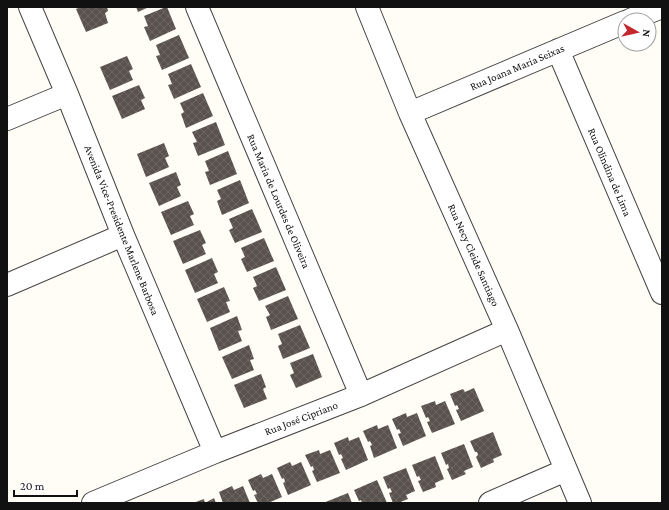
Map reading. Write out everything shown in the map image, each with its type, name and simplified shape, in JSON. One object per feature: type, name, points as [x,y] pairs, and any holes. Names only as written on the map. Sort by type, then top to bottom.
[{"type":"street","name":"Avenida Vice-Presidente Marlene Barbosa","points":[[30,7],[123,235],[215,452]]},
{"type":"street","name":"Rua Maria de Lourdes de Oliveira","points":[[197,7],[361,395]]},
{"type":"street","name":"Rua Necy Cleide Santiago","points":[[367,7],[410,113],[508,330],[580,503]]},
{"type":"street","points":[[650,12],[662,7]]},
{"type":"street","name":"Rua Joana Maria Seixas","points":[[410,113],[617,25]]},
{"type":"street","name":"Rua Olindina de Lima","points":[[558,50],[662,294]]},
{"type":"street","points":[[7,119],[66,94]]},
{"type":"street","points":[[7,285],[123,235]]},
{"type":"street","name":"Rua José Cipriano","points":[[93,503],[215,452],[361,395],[508,330]]},
{"type":"street","points":[[490,503],[566,470]]},
{"type":"building","points":[[81,7],[107,7],[108,11],[105,13],[108,23],[86,32],[76,9]]},
{"type":"building","points":[[136,7],[149,7],[138,12]]},
{"type":"building","points":[[166,7],[176,29],[150,41],[144,27],[148,26],[144,16]]},
{"type":"building","points":[[179,35],[189,58],[162,70],[156,56],[160,55],[156,45]]},
{"type":"building","points":[[127,56],[133,69],[129,71],[133,80],[110,90],[100,67]]},
{"type":"building","points":[[191,64],[201,87],[174,99],[168,85],[172,84],[168,74]]},
{"type":"building","points":[[139,85],[145,98],[141,100],[145,109],[122,119],[112,96]]},
{"type":"building","points":[[203,93],[213,116],[186,128],[181,114],[184,112],[180,103]]},
{"type":"building","points":[[216,122],[225,145],[198,156],[193,143],[197,142],[192,132]]},
{"type":"building","points":[[164,143],[169,156],[165,158],[169,167],[146,177],[137,154]]},
{"type":"building","points":[[228,151],[237,174],[210,185],[205,172],[209,171],[205,161]]},
{"type":"building","points":[[176,172],[181,185],[177,187],[181,196],[159,206],[149,183]]},
{"type":"building","points":[[240,180],[249,203],[222,215],[217,201],[221,199],[217,190]]},
{"type":"building","points":[[188,201],[194,214],[190,216],[194,225],[171,235],[161,212]]},
{"type":"building","points":[[252,209],[262,232],[235,243],[229,230],[233,228],[229,219]]},
{"type":"building","points":[[200,230],[206,243],[202,245],[206,254],[183,264],[173,241]]},
{"type":"building","points":[[264,238],[274,261],[247,272],[241,259],[245,257],[241,248]]},
{"type":"building","points":[[212,258],[218,272],[214,274],[218,283],[195,293],[185,270]]},
{"type":"building","points":[[276,267],[286,290],[259,301],[253,288],[257,286],[253,277]]},
{"type":"building","points":[[224,287],[230,301],[226,302],[230,312],[207,322],[197,299]]},
{"type":"building","points":[[288,296],[298,319],[271,330],[266,317],[270,315],[265,306]]},
{"type":"building","points":[[237,316],[242,330],[238,331],[242,341],[219,351],[210,328]]},
{"type":"building","points":[[300,325],[310,348],[283,359],[278,346],[282,344],[278,334]]},
{"type":"building","points":[[249,345],[254,359],[250,360],[254,370],[232,379],[222,357]]},
{"type":"building","points":[[313,354],[322,377],[296,388],[290,375],[294,373],[290,363]]},
{"type":"building","points":[[261,374],[266,387],[263,389],[267,399],[244,408],[234,385]]},
{"type":"building","points":[[474,388],[484,411],[461,421],[456,410],[459,409],[457,405],[455,406],[450,394],[463,389],[465,392]]},
{"type":"building","points":[[435,401],[436,405],[445,401],[455,424],[432,433],[427,422],[430,421],[428,417],[426,418],[421,406]]},
{"type":"building","points":[[406,413],[407,417],[417,413],[426,436],[403,446],[398,434],[401,433],[399,429],[397,430],[392,419]]},
{"type":"building","points":[[377,425],[378,429],[388,425],[397,448],[374,458],[370,446],[372,445],[370,441],[368,442],[363,431]]},
{"type":"building","points":[[493,432],[502,455],[493,459],[494,462],[481,468],[476,457],[478,455],[477,452],[475,452],[470,441]]},
{"type":"building","points":[[348,437],[349,441],[359,437],[368,460],[346,470],[341,459],[343,458],[341,454],[339,455],[334,443]]},
{"type":"building","points":[[464,444],[473,467],[464,471],[466,474],[452,480],[447,469],[449,468],[448,464],[446,465],[441,453]]},
{"type":"building","points":[[319,450],[320,454],[330,450],[340,473],[317,482],[312,471],[314,470],[313,466],[311,467],[305,455]]},
{"type":"building","points":[[435,456],[444,479],[435,483],[436,487],[423,492],[418,481],[421,480],[419,476],[417,477],[412,465]]},
{"type":"building","points":[[290,462],[292,466],[301,462],[311,485],[288,495],[283,483],[285,482],[284,478],[282,479],[277,468]]},
{"type":"building","points":[[406,468],[415,491],[406,495],[408,499],[398,503],[393,503],[389,493],[392,492],[390,488],[388,489],[383,477]]},
{"type":"building","points":[[261,474],[263,478],[272,474],[282,497],[268,503],[258,503],[254,495],[257,494],[255,490],[253,491],[248,480]]},
{"type":"building","points":[[377,480],[387,503],[362,503],[361,500],[359,501],[354,490]]},
{"type":"building","points":[[232,486],[234,490],[243,486],[250,503],[223,503],[219,492]]},
{"type":"building","points":[[348,493],[352,503],[323,503]]},
{"type":"building","points":[[214,498],[216,503],[205,503]]},
{"type":"building","points":[[204,499],[205,503],[193,503]]}]
